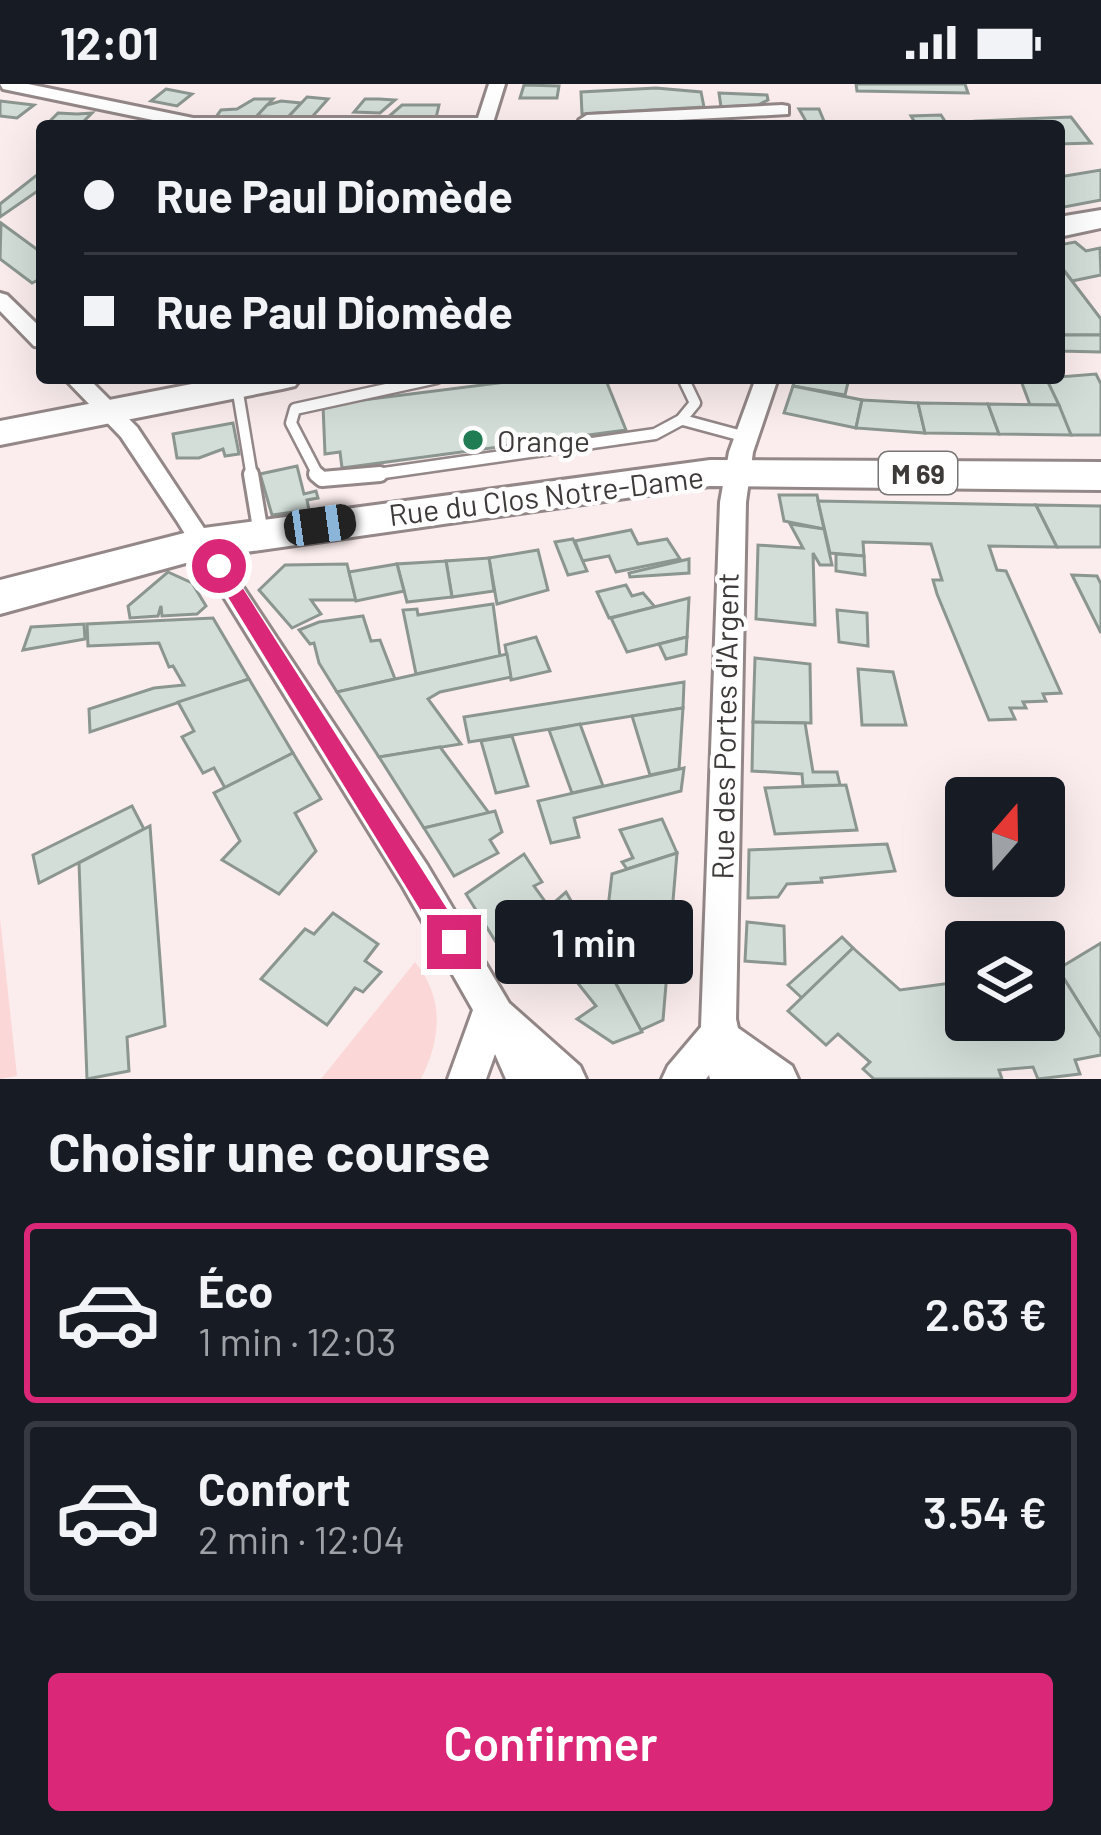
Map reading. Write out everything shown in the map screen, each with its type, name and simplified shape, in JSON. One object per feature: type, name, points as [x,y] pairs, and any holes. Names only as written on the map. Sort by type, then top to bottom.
[{"type":"main road","points":[[1065,226],[1101,219]]},
{"type":"main road","points":[[0,433],[228,384]]},
{"type":"main road","name":"Rue du Clos Notre-Dame","points":[[0,597],[204,543],[603,486],[741,455],[1101,476]]},
{"type":"street","points":[[3,84],[184,120]]},
{"type":"street","points":[[485,120],[497,84]]},
{"type":"street","points":[[587,120],[784,118],[778,84]]},
{"type":"street","points":[[0,299],[36,330]]},
{"type":"street","points":[[81,384],[128,431],[204,543],[415,875],[492,1008],[526,1079]]},
{"type":"street","name":"Rue des Portes d'Argent","points":[[729,1079],[718,1036],[727,577],[741,455],[765,384]]},
{"type":"street","points":[[467,1079],[492,1008]]},
{"type":"street","points":[[492,1008],[567,1079]]},
{"type":"street","points":[[681,1079],[718,1036],[779,1079]]},
{"type":"lane","points":[[237,384],[261,534]]},
{"type":"lane","points":[[409,384],[295,409],[291,423],[316,474],[333,480],[664,433],[695,404],[686,384]]},
{"type":"lane","points":[[683,420],[741,455]]},
{"type":"shaded area","points":[[0,918],[17,1076],[0,1079]]},
{"type":"shaded area","points":[[415,962],[431,990],[437,1019],[433,1049],[421,1079],[321,1079]]},
{"type":"building","points":[[856,84],[965,84],[968,93],[857,91]]},
{"type":"building","points":[[524,85],[559,86],[557,98],[520,98]]},
{"type":"building","points":[[656,88],[701,92],[704,107],[582,114],[581,92]]},
{"type":"building","points":[[166,89],[192,94],[177,106],[151,101]]},
{"type":"building","points":[[719,93],[767,95],[768,100],[721,107]]},
{"type":"building","points":[[307,97],[328,99],[312,117],[288,117]]},
{"type":"building","points":[[254,99],[273,99],[256,117],[216,117],[221,110],[237,109]]},
{"type":"building","points":[[365,99],[395,100],[380,113],[354,112]]},
{"type":"building","points":[[0,101],[34,105],[17,118],[0,116]]},
{"type":"building","points":[[301,103],[288,117],[257,116],[267,105]]},
{"type":"building","points":[[402,105],[439,105],[436,118],[387,118]]},
{"type":"building","points":[[799,109],[819,109],[824,120],[805,120]]},
{"type":"building","points":[[58,113],[92,113],[85,120],[51,120]]},
{"type":"building","points":[[941,115],[944,120],[913,120],[911,116]]},
{"type":"building","points":[[1071,117],[1091,143],[1065,144],[1065,120],[1000,120]]},
{"type":"building","points":[[1101,170],[1101,200],[1065,207],[1065,176]]},
{"type":"building","points":[[36,176],[36,192],[0,217],[0,204]]},
{"type":"building","points":[[1,223],[36,249],[36,281],[32,283],[0,259]]},
{"type":"building","points":[[1075,242],[1086,251],[1100,248],[1101,275],[1072,281],[1065,272],[1065,244]]},
{"type":"building","points":[[1065,272],[1101,319],[1101,335],[1065,335]]},
{"type":"building","points":[[1065,335],[1101,335],[1101,352],[1065,351]]},
{"type":"building","points":[[1096,374],[1101,384],[1101,435],[1071,435],[1049,384],[1065,384],[1065,376]]},
{"type":"building","points":[[489,384],[607,384],[626,430],[342,468],[340,452],[325,454],[323,405]]},
{"type":"building","points":[[794,384],[848,384],[845,395]]},
{"type":"building","points":[[1022,384],[1049,384],[1059,405],[1030,405]]},
{"type":"building","points":[[793,386],[862,400],[856,428],[784,413]]},
{"type":"building","points":[[862,400],[918,403],[925,433],[856,428]]},
{"type":"building","points":[[918,403],[988,404],[999,434],[925,433]]},
{"type":"building","points":[[988,404],[1059,405],[1071,435],[999,434]]},
{"type":"building","points":[[233,423],[239,454],[225,456],[223,449],[199,458],[177,458],[173,434]]},
{"type":"building","points":[[297,466],[304,494],[316,491],[318,498],[307,500],[309,510],[272,515],[260,474]]},
{"type":"building","points":[[779,495],[817,495],[824,529],[784,521]]},
{"type":"building","points":[[818,501],[1036,505],[1057,547],[989,546],[997,570],[1006,571],[1061,693],[1043,694],[1046,701],[1023,702],[1026,708],[1010,708],[1015,719],[989,720],[937,594],[933,580],[942,580],[931,544],[863,542],[864,556],[830,553]]},
{"type":"building","points":[[1036,505],[1101,506],[1101,547],[1057,547]]},
{"type":"building","points":[[790,524],[824,529],[832,565],[820,565],[813,553],[815,625],[756,619],[758,545],[803,548]]},
{"type":"building","points":[[631,530],[638,544],[667,539],[680,559],[616,572],[609,556],[582,561],[575,541]]},
{"type":"building","points":[[573,539],[587,571],[568,575],[555,542]]},
{"type":"building","points":[[538,550],[548,590],[497,604],[489,558]]},
{"type":"building","points":[[836,554],[864,556],[865,575],[836,571]]},
{"type":"building","points":[[489,558],[494,591],[452,597],[446,561]]},
{"type":"building","points":[[689,559],[689,573],[630,577],[629,573]]},
{"type":"building","points":[[446,561],[452,597],[407,602],[397,564]]},
{"type":"building","points":[[347,564],[356,600],[311,600],[321,614],[292,628],[259,590],[285,565]]},
{"type":"building","points":[[397,564],[404,591],[356,601],[349,572]]},
{"type":"building","points":[[168,572],[192,583],[206,606],[197,614],[162,616],[161,606],[158,616],[130,618],[128,606]]},
{"type":"building","points":[[1072,575],[1097,576],[1101,584],[1101,633]]},
{"type":"building","points":[[626,585],[632,596],[643,593],[655,607],[609,618],[597,592]]},
{"type":"building","points":[[689,598],[687,637],[627,652],[611,618]]},
{"type":"building","points":[[493,604],[500,656],[416,674],[403,610],[417,609],[418,615]]},
{"type":"building","points":[[837,610],[867,613],[868,646],[839,642]]},
{"type":"building","points":[[363,616],[371,641],[380,640],[395,679],[337,692],[319,663],[314,643],[299,630]]},
{"type":"building","points":[[213,618],[249,679],[90,732],[89,709],[154,688],[184,685],[173,666],[169,667],[159,643],[88,646],[87,624]]},
{"type":"building","points":[[84,624],[85,639],[23,650],[31,627]]},
{"type":"building","points":[[536,637],[550,671],[511,680],[505,645]]},
{"type":"building","points":[[687,637],[686,654],[666,659],[659,644]]},
{"type":"building","points":[[507,654],[511,677],[440,692],[428,699],[461,744],[379,757],[337,692]]},
{"type":"building","points":[[755,658],[810,664],[811,723],[753,722]]},
{"type":"building","points":[[858,669],[893,672],[906,725],[862,725]]},
{"type":"building","points":[[249,679],[293,753],[225,788],[214,768],[203,773],[182,737],[194,731],[178,702]]},
{"type":"building","points":[[684,682],[683,708],[469,742],[464,717]]},
{"type":"building","points":[[683,708],[679,769],[650,775],[632,716]]},
{"type":"building","points":[[753,722],[805,723],[813,772],[837,772],[840,785],[803,786],[802,774],[752,771]]},
{"type":"building","points":[[580,724],[603,786],[572,793],[549,730]]},
{"type":"building","points":[[512,736],[528,786],[496,793],[481,741]]},
{"type":"building","points":[[440,747],[489,813],[424,828],[379,757]]},
{"type":"building","points":[[293,753],[321,799],[295,813],[316,851],[279,894],[222,860],[240,841],[214,793]]},
{"type":"building","points":[[684,768],[681,791],[574,818],[579,837],[551,843],[538,801]]},
{"type":"building","points":[[846,785],[857,830],[775,834],[765,788]]},
{"type":"building","points":[[132,806],[144,829],[39,883],[33,855]]},
{"type":"building","points":[[495,811],[502,832],[490,840],[498,853],[454,876],[424,828]]},
{"type":"building","points":[[662,819],[677,853],[627,869],[622,862],[633,858],[620,830]]},
{"type":"building","points":[[150,826],[165,1026],[127,1037],[129,1071],[87,1079],[79,863]]},
{"type":"building","points":[[887,844],[895,871],[787,884],[778,897],[748,898],[749,850]]},
{"type":"building","points":[[677,853],[663,1020],[641,1030],[602,958],[612,874]]},
{"type":"building","points":[[524,854],[542,882],[534,886],[549,907],[499,947],[466,894]]},
{"type":"building","points":[[566,892],[582,920],[559,935],[541,914]]},
{"type":"building","points":[[333,913],[378,944],[365,961],[381,972],[363,992],[355,988],[327,1025],[261,979],[305,929],[314,934]]},
{"type":"building","points":[[582,920],[642,1032],[613,1043],[577,1019],[596,1006],[546,943]]},
{"type":"building","points":[[747,922],[784,926],[785,964],[745,961]]},
{"type":"building","points":[[842,937],[853,948],[802,998],[788,985]]},
{"type":"building","points":[[1101,943],[1101,1038],[1065,980],[1065,965]]},
{"type":"building","points":[[853,948],[900,990],[945,984],[945,1041],[1065,1041],[1065,980],[1101,1038],[1101,1055],[1075,1060],[1080,1074],[1038,1079],[1033,1067],[999,1070],[1002,1079],[874,1079],[863,1069],[870,1062],[838,1034],[826,1045],[788,1011]]},
{"type":"place","name":"Orange","points":[[473,440]]},
{"type":"route","points":[[219,566],[454,942]]}]
